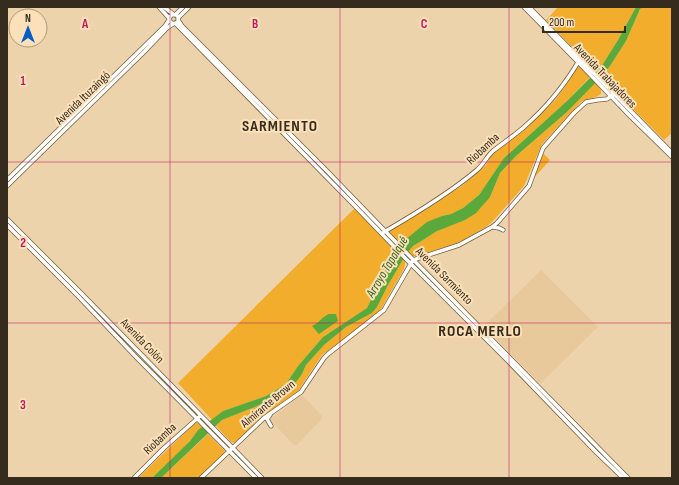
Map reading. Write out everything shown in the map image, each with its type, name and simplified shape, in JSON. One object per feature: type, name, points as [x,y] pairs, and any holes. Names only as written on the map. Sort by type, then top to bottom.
[{"type":"main road","points":[[159,7],[170,22],[174,24],[177,22],[176,17],[184,7]]},
{"type":"main road","name":"Avenida Sarmiento","points":[[164,7],[176,17],[182,26],[327,171],[383,232]]},
{"type":"main road","points":[[169,19],[170,16],[176,17],[189,7]]},
{"type":"main road","name":"Avenida Trabajadores","points":[[524,7],[579,60]]},
{"type":"main road","name":"Avenida Trabajadores","points":[[529,7],[603,87],[672,153]]},
{"type":"main road","name":"Avenida Ituzaingó","points":[[7,180],[165,26],[169,19]]},
{"type":"main road","name":"Avenida Ituzaingó","points":[[7,186],[167,28],[174,24]]},
{"type":"main road","name":"Avenida Sarmiento","points":[[174,24],[388,237],[412,258],[628,478]]},
{"type":"main road","name":"Riobamba","points":[[383,232],[460,184],[478,170],[492,152],[523,128],[548,104],[579,60]]},
{"type":"main road","points":[[597,100],[603,96],[603,87]]},
{"type":"main road","points":[[412,258],[460,245],[497,223],[529,186],[541,153],[546,144],[574,113],[583,104],[607,99],[613,95]]},
{"type":"main road","name":"Avenida Trabajadores","points":[[613,95],[672,158]]},
{"type":"main road","name":"Avenida Colón","points":[[7,219],[200,415],[200,420],[218,433],[262,478]]},
{"type":"main road","points":[[492,227],[495,226],[503,230],[501,219]]},
{"type":"main road","name":"Avenida Colón","points":[[7,225],[256,478]]},
{"type":"main road","name":"Avenida Sarmiento","points":[[388,237],[407,260],[623,478]]},
{"type":"main road","name":"Almirante Brown","points":[[201,478],[264,418],[301,392],[326,356],[384,310],[411,264],[412,258]]},
{"type":"main road","points":[[256,426],[264,422],[271,426],[267,419],[275,410]]},
{"type":"main road","name":"Riobamba","points":[[134,478],[164,448],[200,420]]},
{"type":"shaded area","points":[[558,7],[636,7],[618,40],[601,67],[596,72],[546,20]]},
{"type":"shaded area","points":[[644,7],[672,7],[672,133],[664,140],[601,77],[626,41],[640,9]]},
{"type":"shaded area","points":[[578,66],[580,66],[590,77],[567,101],[504,158],[479,195],[463,208],[451,214],[442,216],[400,244],[389,233],[389,230],[430,207],[463,185],[486,165],[492,154],[522,132],[555,100]]},
{"type":"shaded area","points":[[595,82],[601,90],[601,94],[581,102],[542,144],[524,186],[492,222],[458,243],[416,256],[412,256],[408,252],[413,246],[490,197],[500,173],[516,156],[567,112]]},
{"type":"shaded area","points":[[543,153],[550,160],[533,179]]},
{"type":"shaded area","points":[[356,207],[399,253],[386,268],[367,308],[323,337],[298,366],[286,384],[266,396],[223,411],[212,420],[178,383]]},
{"type":"shaded area","points":[[403,259],[405,261],[404,269],[381,309],[375,316],[322,355],[298,391],[263,416],[235,443],[231,442],[216,426],[222,420],[277,398],[302,374],[306,365],[324,345],[346,327],[372,313],[377,307]]},
{"type":"shaded area","points":[[541,270],[598,327],[540,384],[484,326]]},
{"type":"shaded area","points":[[303,396],[322,416],[321,420],[297,445],[294,445],[271,421],[272,418],[299,397]]},
{"type":"shaded area","points":[[195,423],[198,423],[202,427],[190,441],[152,478],[138,478]]},
{"type":"shaded area","points":[[208,434],[225,451],[224,454],[199,478],[161,478]]},
{"type":"water","name":"Arroyo Tapalqué","points":[[636,7],[644,7],[640,9],[626,41],[610,66],[567,112],[516,156],[500,173],[490,197],[476,213],[465,220],[437,231],[413,246],[402,261],[377,307],[372,313],[346,327],[324,345],[306,365],[302,374],[291,387],[277,398],[222,420],[161,478],[152,478],[190,441],[198,430],[223,411],[266,396],[286,384],[298,366],[323,337],[367,308],[386,268],[399,253],[400,244],[427,222],[451,214],[463,208],[479,195],[504,158],[567,101],[601,67]]},
{"type":"water","points":[[329,314],[336,314],[338,321],[319,334],[312,326]]},
{"type":"district","name":"SARMIENTO","points":[[280,126]]},
{"type":"district","name":"ROCA MERLO","points":[[480,331]]}]
